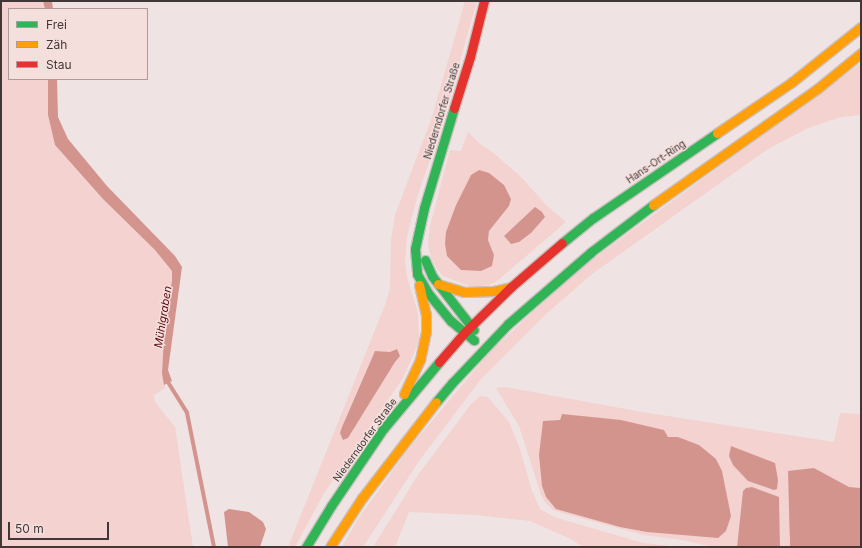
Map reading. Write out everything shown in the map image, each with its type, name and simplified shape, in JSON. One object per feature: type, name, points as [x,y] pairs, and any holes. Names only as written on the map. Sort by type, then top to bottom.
[{"type":"main road","name":"Niederndorfer Straße","points":[[484,1],[470,57],[419,228],[415,250],[417,274],[432,297],[464,333],[484,347]]},
{"type":"main road","name":"Hans-Ort-Ring","points":[[464,333],[539,262],[593,218],[792,82],[861,27]]},
{"type":"main road","points":[[330,547],[362,498],[394,455],[452,383],[484,347],[540,295],[591,252],[657,202],[817,89],[861,53]]},
{"type":"main road","name":"Niederndorfer Straße","points":[[419,228],[423,255],[432,276],[472,326],[484,347]]},
{"type":"main road","points":[[384,429],[409,385],[424,349],[426,315],[417,274]]},
{"type":"main road","points":[[438,284],[471,292],[494,291],[511,287]]},
{"type":"main road","name":"Niederndorfer Straße","points":[[306,547],[331,506],[384,429],[464,333]]},
{"type":"shaded area","points":[[1,1],[43,1],[45,8],[8,8],[8,80],[48,80],[48,115],[55,145],[103,199],[155,250],[172,271],[172,281],[165,315],[162,374],[165,388],[154,395],[155,402],[175,427],[193,547],[1,547]]},
{"type":"shaded area","points":[[43,1],[52,1],[53,8],[45,8]]},
{"type":"shaded area","points":[[465,1],[477,1],[442,124],[417,198],[407,236],[405,261],[407,277],[418,313],[419,342],[403,378],[323,495],[295,547],[288,547],[385,305],[390,288],[391,240],[395,215],[432,117]],"holes":[[[375,351],[390,352],[400,356],[348,438],[343,440],[340,433],[342,427]]]},
{"type":"shaded area","points":[[861,63],[861,115],[841,117],[808,128],[768,149],[592,274],[544,316],[481,379],[419,461],[363,547],[342,547],[358,519],[409,448],[490,352],[578,270]]},
{"type":"shaded area","points":[[48,80],[57,80],[58,117],[68,139],[107,186],[175,256],[182,267],[168,370],[172,381],[164,385],[162,374],[165,315],[172,281],[172,271],[155,250],[103,199],[55,145],[48,115]]},
{"type":"shaded area","points":[[468,132],[480,144],[495,154],[521,177],[546,205],[566,222],[497,281],[489,285],[472,287],[443,276],[437,269],[431,257],[428,245],[430,226],[450,150],[461,151]],"holes":[[[471,175],[509,206],[489,231],[488,240],[494,255],[492,265],[481,271],[446,233],[456,205]]]},
{"type":"shaded area","points":[[479,170],[489,173],[504,185],[511,199],[509,206],[489,231],[488,240],[494,255],[492,266],[481,271],[461,270],[447,256],[445,244],[446,232],[456,205],[471,175]]},
{"type":"shaded area","points":[[535,207],[542,212],[545,217],[531,233],[519,242],[511,244],[504,236]]},
{"type":"shaded area","points":[[397,349],[400,356],[348,438],[343,440],[340,433],[342,427],[375,351],[390,352]]},
{"type":"shaded area","points":[[505,387],[642,412],[834,442],[840,413],[861,414],[861,488],[849,487],[814,468],[789,537],[790,547],[780,547],[779,497],[743,491],[737,547],[713,547],[682,540],[644,535],[566,514],[553,510],[545,502],[541,495],[519,426],[496,388]],"holes":[[[561,415],[668,437],[678,437],[699,445],[722,471],[726,491],[543,421],[560,421]]]},
{"type":"shaded area","points":[[480,396],[488,397],[509,422],[520,449],[532,491],[540,509],[554,517],[643,543],[680,547],[582,547],[573,540],[530,521],[475,515],[409,512],[395,547],[373,547],[418,475],[471,404]]},
{"type":"shaded area","points":[[562,414],[621,420],[664,430],[668,437],[678,437],[699,445],[716,459],[722,471],[731,516],[726,531],[718,538],[647,532],[620,527],[556,509],[546,497],[542,486],[539,455],[543,421],[560,420]]},
{"type":"shaded area","points":[[731,446],[775,463],[778,480],[777,489],[774,490],[748,481],[733,465],[729,456]]},
{"type":"shaded area","points":[[814,468],[849,487],[861,488],[861,547],[790,547],[788,471]]},
{"type":"shaded area","points":[[752,487],[779,497],[780,547],[737,547],[743,491],[746,488]]},
{"type":"shaded area","points":[[229,509],[249,512],[263,522],[266,529],[260,547],[228,547],[224,512]]},
{"type":"waterway","name":"Mühlgraben","points":[[166,379],[187,413],[214,547]]},
{"type":"traffic: fast","points":[[454,108],[424,208],[415,249],[417,274],[428,293],[451,321],[474,340]]},
{"type":"traffic: fast","points":[[562,243],[593,218],[717,133]]},
{"type":"traffic: fast","points":[[436,402],[508,324],[591,252],[653,205]]},
{"type":"traffic: fast","points":[[425,260],[432,276],[474,330]]},
{"type":"traffic: fast","points":[[306,547],[331,506],[383,429],[439,362]]},
{"type":"traffic: slow","points":[[717,133],[792,82],[861,27]]},
{"type":"traffic: slow","points":[[653,205],[817,89],[861,53]]},
{"type":"traffic: slow","points":[[438,284],[464,292],[494,291],[511,287]]},
{"type":"traffic: slow","points":[[404,394],[420,360],[426,332],[426,315],[419,285]]},
{"type":"traffic: slow","points":[[330,547],[362,498],[436,402]]},
{"type":"traffic: jam","points":[[454,108],[470,57],[484,1]]},
{"type":"traffic: jam","points":[[439,362],[464,333],[511,287],[562,243]]}]
